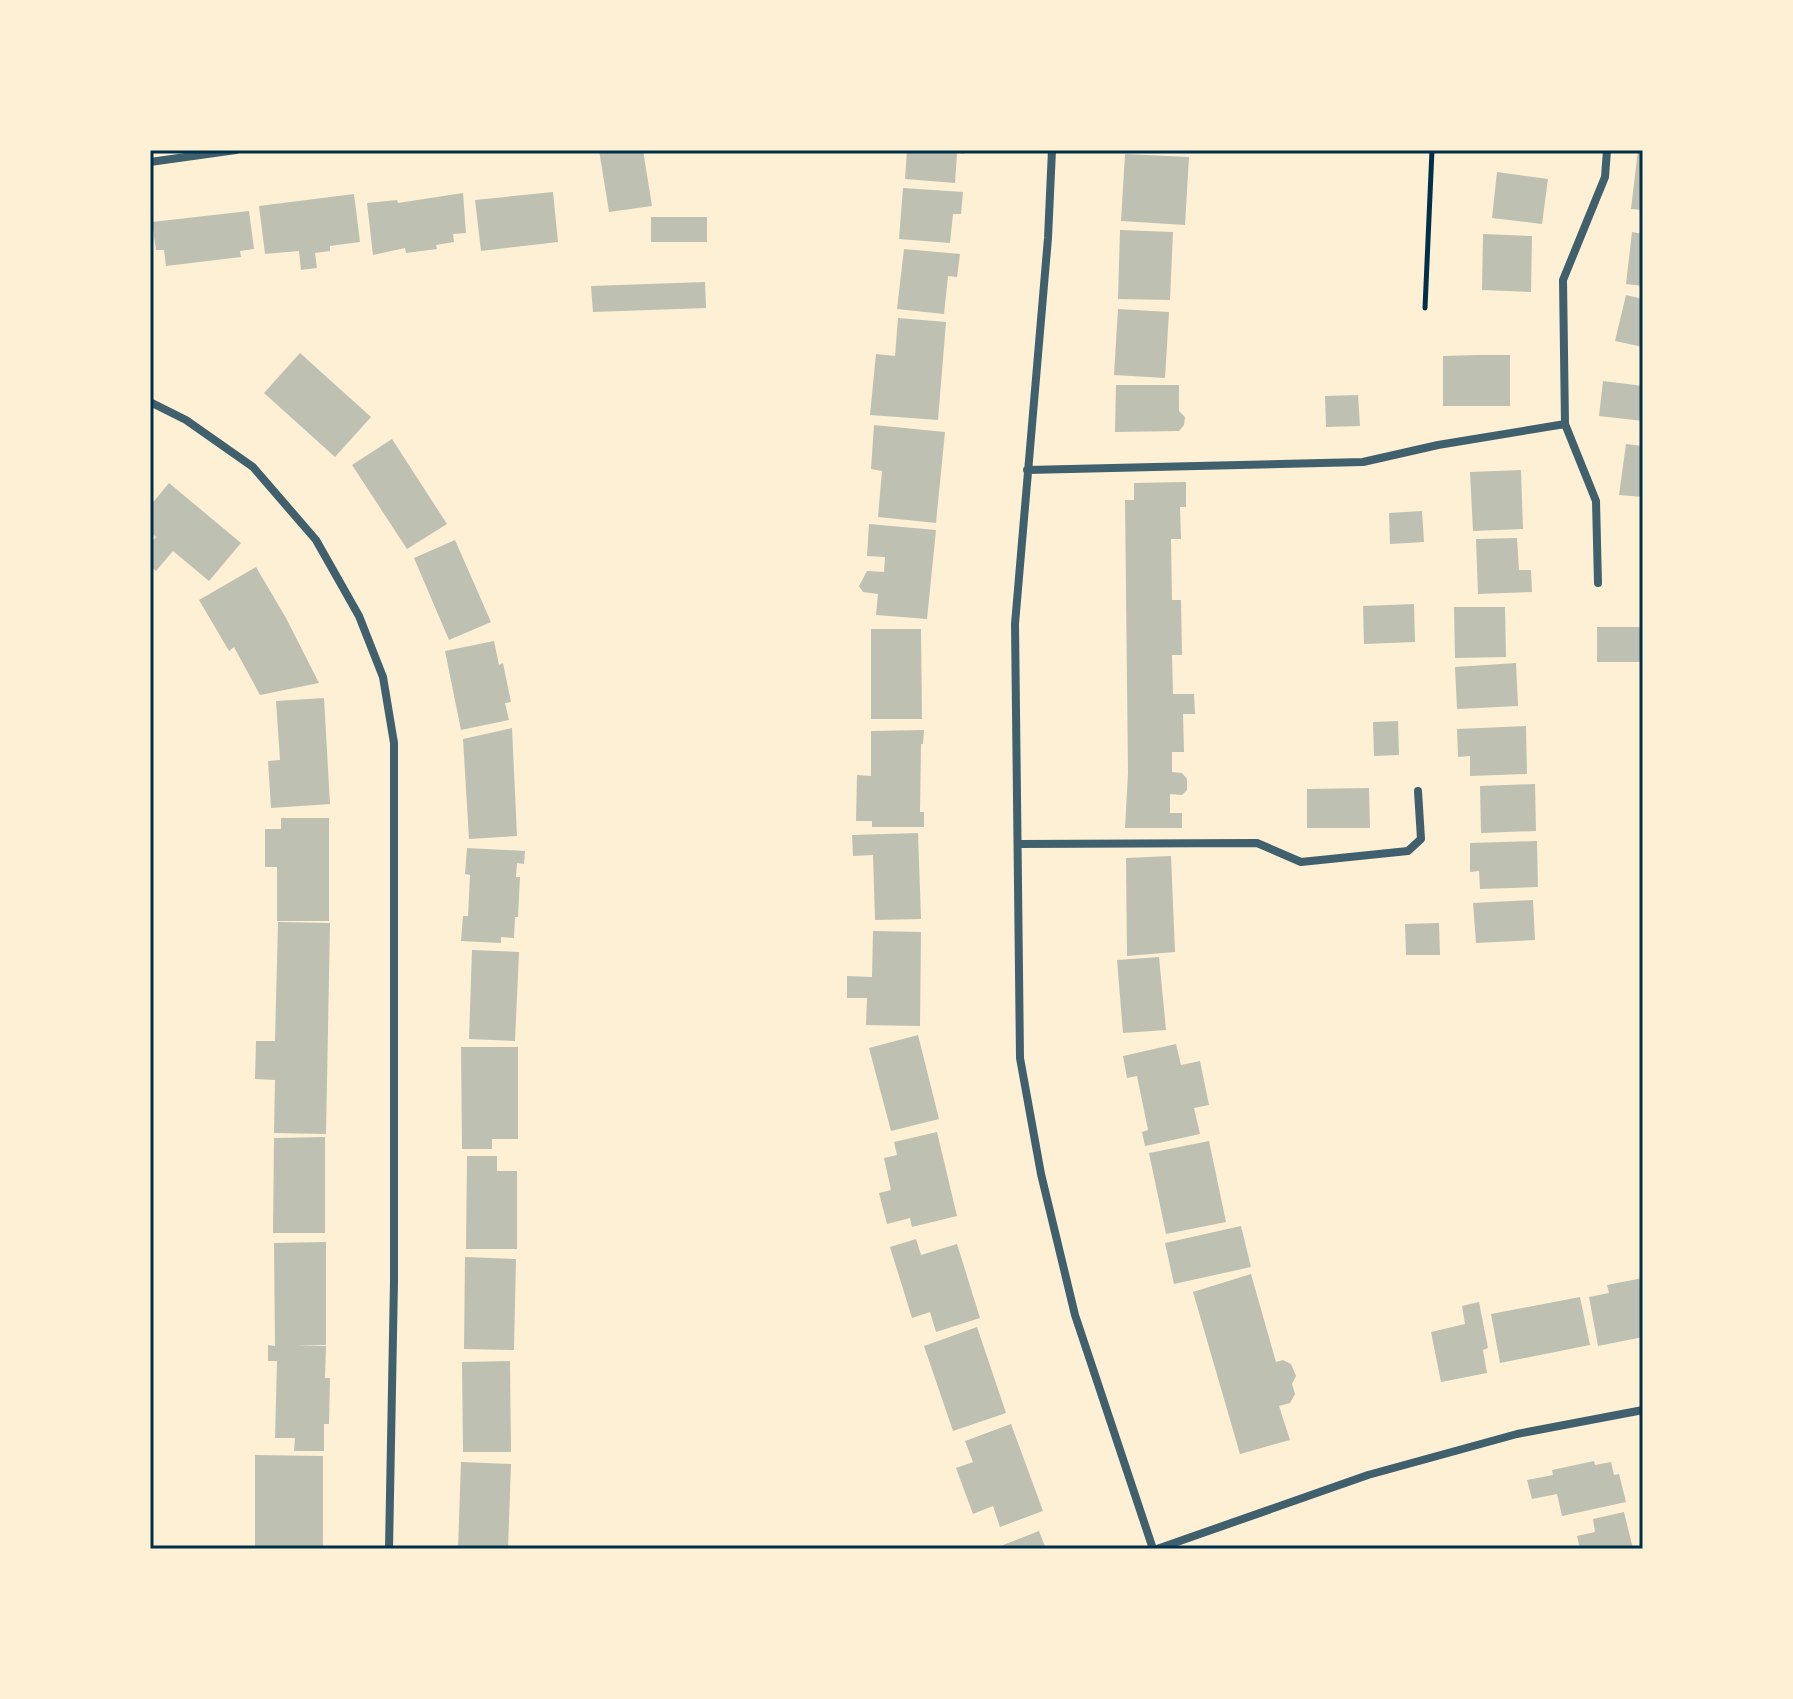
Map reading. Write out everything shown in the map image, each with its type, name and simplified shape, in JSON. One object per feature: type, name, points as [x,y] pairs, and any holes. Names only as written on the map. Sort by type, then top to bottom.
[{"type":"street","points":[[150,162],[236,150]]},
{"type":"street","points":[[1052,150],[1048,238],[1015,624],[1020,1058],[1041,1174],[1075,1315],[1155,1549],[1368,1475],[1517,1434],[1643,1410]]},
{"type":"street","points":[[1598,583],[1596,501],[1565,424],[1563,280],[1605,177],[1607,150]]},
{"type":"street","points":[[150,402],[186,420],[253,467],[316,540],[359,616],[383,677],[394,743],[394,1281],[389,1549]]},
{"type":"street","points":[[1027,470],[1363,462],[1438,445],[1565,424]]},
{"type":"street","points":[[1018,844],[1257,843],[1301,862],[1408,851],[1421,839],[1418,791]]},
{"type":"path","points":[[1425,308],[1432,150]]},
{"type":"building","points":[[599,150],[643,150],[652,206],[609,212]]},
{"type":"building","points":[[907,150],[964,150],[964,154],[957,153],[955,183],[905,179]]},
{"type":"building","points":[[1638,150],[1643,150],[1643,210],[1631,209]]},
{"type":"building","points":[[1125,154],[1189,157],[1185,225],[1121,221]]},
{"type":"building","points":[[1497,172],[1548,179],[1542,224],[1492,218]]},
{"type":"building","points":[[903,188],[963,192],[961,214],[953,214],[950,243],[899,239]]},
{"type":"building","points":[[553,192],[558,242],[481,251],[475,200]]},
{"type":"building","points":[[463,193],[466,233],[453,234],[454,242],[436,245],[437,249],[406,253],[405,248],[373,255],[367,203],[397,200],[398,203]]},
{"type":"building","points":[[354,194],[360,242],[330,246],[330,251],[315,253],[317,268],[301,270],[299,251],[265,254],[259,206]]},
{"type":"building","points":[[249,211],[254,249],[240,251],[241,257],[166,266],[164,250],[156,250],[152,222]]},
{"type":"building","points":[[651,217],[707,217],[707,242],[651,242]]},
{"type":"building","points":[[1120,230],[1173,232],[1170,300],[1118,299]]},
{"type":"building","points":[[1632,232],[1643,234],[1643,286],[1626,284]]},
{"type":"building","points":[[1483,234],[1532,236],[1531,292],[1482,290]]},
{"type":"building","points":[[904,249],[960,254],[957,277],[948,276],[944,314],[897,309]]},
{"type":"building","points":[[705,282],[706,308],[593,312],[591,286]]},
{"type":"building","points":[[1626,295],[1643,299],[1643,347],[1615,341]]},
{"type":"building","points":[[1118,309],[1169,312],[1165,378],[1114,375]]},
{"type":"building","points":[[898,318],[946,322],[938,420],[870,415],[876,354],[895,356]]},
{"type":"building","points":[[300,353],[371,417],[335,457],[264,393]]},
{"type":"building","points":[[1510,355],[1510,406],[1443,406],[1443,356]]},
{"type":"building","points":[[1603,381],[1643,386],[1643,421],[1599,416]]},
{"type":"building","points":[[1116,385],[1179,385],[1179,411],[1185,417],[1184,425],[1179,431],[1115,432]]},
{"type":"building","points":[[1358,395],[1360,426],[1326,427],[1325,396]]},
{"type":"building","points":[[874,425],[945,432],[936,523],[878,517],[882,471],[871,469]]},
{"type":"building","points":[[392,439],[447,524],[407,549],[352,465]]},
{"type":"building","points":[[1626,444],[1643,446],[1643,497],[1619,495]]},
{"type":"building","points":[[1521,470],[1523,529],[1473,531],[1470,472]]},
{"type":"building","points":[[1186,482],[1186,507],[1180,507],[1181,539],[1171,539],[1172,600],[1181,600],[1182,655],[1172,655],[1173,694],[1194,694],[1195,714],[1183,714],[1184,752],[1172,752],[1172,772],[1182,773],[1187,779],[1187,790],[1182,795],[1170,794],[1170,813],[1182,813],[1182,828],[1125,828],[1128,773],[1125,500],[1134,500],[1134,483]]},
{"type":"building","points":[[169,483],[241,543],[209,581],[173,551],[156,571],[150,566],[150,544],[156,537],[150,532],[150,506]]},
{"type":"building","points":[[1422,511],[1424,542],[1390,544],[1389,513]]},
{"type":"building","points":[[869,524],[936,530],[927,619],[876,615],[878,594],[863,592],[859,586],[867,571],[884,572],[885,557],[867,556]]},
{"type":"building","points":[[1517,538],[1519,570],[1531,570],[1532,592],[1478,594],[1476,539]]},
{"type":"building","points":[[455,540],[491,622],[449,640],[414,558]]},
{"type":"building","points":[[256,567],[319,683],[260,695],[234,647],[229,651],[199,600]]},
{"type":"building","points":[[1414,604],[1415,642],[1364,644],[1363,606]]},
{"type":"building","points":[[1454,607],[1505,607],[1506,657],[1455,658]]},
{"type":"building","points":[[1597,627],[1643,627],[1643,662],[1597,662]]},
{"type":"building","points":[[871,629],[921,629],[922,719],[871,719]]},
{"type":"building","points":[[494,641],[499,665],[503,663],[511,702],[505,703],[509,720],[461,730],[445,651]]},
{"type":"building","points":[[1516,663],[1518,706],[1457,709],[1455,667]]},
{"type":"building","points":[[324,698],[330,804],[271,808],[268,761],[280,760],[276,701]]},
{"type":"building","points":[[1398,721],[1399,755],[1374,756],[1373,722]]},
{"type":"building","points":[[1526,726],[1527,774],[1470,776],[1470,756],[1458,757],[1457,729]]},
{"type":"building","points":[[512,728],[517,836],[469,839],[463,739]]},
{"type":"building","points":[[924,730],[920,812],[924,812],[924,827],[872,827],[872,821],[856,821],[857,775],[871,776],[871,731]]},
{"type":"building","points":[[1535,784],[1536,831],[1481,833],[1480,786]]},
{"type":"building","points":[[1369,788],[1370,828],[1307,828],[1307,789]]},
{"type":"building","points":[[281,818],[329,818],[329,921],[277,921],[277,867],[265,867],[265,829],[281,829]]},
{"type":"building","points":[[918,833],[921,919],[875,920],[873,855],[853,856],[852,835]]},
{"type":"building","points":[[1537,841],[1538,887],[1480,889],[1479,871],[1470,872],[1470,843]]},
{"type":"building","points":[[467,848],[525,851],[524,864],[517,863],[516,877],[520,877],[514,938],[501,937],[501,943],[461,941],[463,916],[468,916],[470,875],[465,874]]},
{"type":"building","points":[[1171,856],[1175,952],[1127,956],[1126,858]]},
{"type":"building","points":[[1533,900],[1535,940],[1476,943],[1473,903]]},
{"type":"building","points":[[278,922],[330,923],[326,1134],[274,1133],[275,1080],[255,1079],[256,1041],[275,1041]]},
{"type":"building","points":[[1439,923],[1440,955],[1406,955],[1405,924]]},
{"type":"building","points":[[873,931],[921,932],[920,1026],[866,1025],[867,998],[847,998],[847,976],[872,977]]},
{"type":"building","points":[[472,950],[519,952],[515,1041],[469,1039]]},
{"type":"building","points":[[1159,957],[1166,1030],[1123,1033],[1117,960]]},
{"type":"building","points":[[918,1035],[939,1119],[891,1131],[869,1048]]},
{"type":"building","points":[[1176,1044],[1181,1065],[1200,1061],[1209,1105],[1194,1108],[1200,1134],[1145,1146],[1142,1132],[1148,1130],[1137,1076],[1127,1078],[1123,1056]]},
{"type":"building","points":[[461,1047],[518,1047],[518,1139],[492,1139],[492,1149],[462,1149]]},
{"type":"building","points":[[937,1132],[957,1216],[912,1227],[910,1218],[887,1224],[879,1193],[891,1190],[884,1158],[897,1155],[894,1142]]},
{"type":"building","points":[[325,1137],[325,1233],[273,1233],[274,1138]]},
{"type":"building","points":[[1209,1141],[1226,1222],[1166,1234],[1149,1153]]},
{"type":"building","points":[[467,1156],[497,1156],[497,1171],[517,1171],[517,1249],[466,1249]]},
{"type":"building","points":[[1241,1226],[1251,1267],[1174,1284],[1165,1243]]},
{"type":"building","points":[[916,1239],[921,1255],[957,1244],[980,1318],[936,1332],[930,1312],[912,1318],[890,1247]]},
{"type":"building","points":[[326,1242],[326,1345],[295,1346],[326,1346],[325,1378],[330,1378],[329,1424],[324,1424],[324,1451],[294,1451],[295,1438],[275,1438],[277,1361],[268,1361],[268,1345],[275,1346],[274,1243]]},
{"type":"building","points":[[465,1257],[516,1259],[514,1350],[464,1349]]},
{"type":"building","points":[[1251,1274],[1276,1362],[1283,1360],[1291,1364],[1296,1376],[1292,1384],[1295,1394],[1290,1403],[1279,1406],[1290,1440],[1240,1454],[1193,1292]]},
{"type":"building","points":[[1643,1278],[1643,1337],[1598,1346],[1589,1297],[1609,1293],[1607,1285]]},
{"type":"building","points":[[1580,1297],[1590,1345],[1500,1363],[1491,1314]]},
{"type":"building","points":[[1479,1302],[1488,1348],[1483,1350],[1487,1373],[1441,1382],[1431,1332],[1465,1324],[1462,1306]]},
{"type":"building","points":[[977,1327],[1006,1413],[953,1431],[924,1346]]},
{"type":"building","points":[[510,1361],[511,1452],[463,1452],[462,1362]]},
{"type":"building","points":[[1011,1424],[1043,1511],[1000,1527],[993,1506],[973,1514],[956,1468],[973,1462],[965,1441]]},
{"type":"building","points":[[255,1455],[323,1456],[323,1549],[255,1549]]},
{"type":"building","points":[[1594,1461],[1595,1465],[1611,1462],[1614,1475],[1619,1474],[1626,1502],[1562,1516],[1557,1494],[1532,1499],[1527,1480],[1553,1475],[1552,1470]]},
{"type":"building","points":[[461,1462],[511,1464],[508,1549],[458,1549]]},
{"type":"building","points":[[1624,1512],[1633,1549],[1580,1549],[1577,1536],[1595,1532],[1593,1519]]},
{"type":"building","points":[[1039,1531],[1046,1549],[993,1549]]}]
